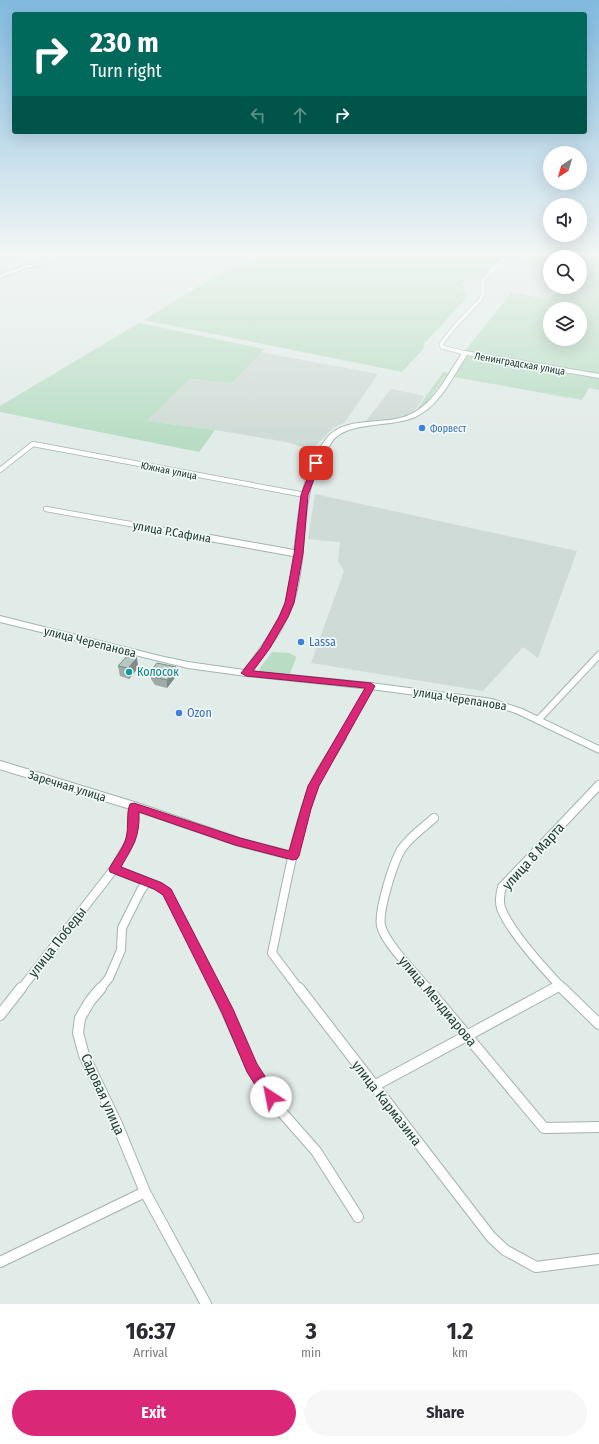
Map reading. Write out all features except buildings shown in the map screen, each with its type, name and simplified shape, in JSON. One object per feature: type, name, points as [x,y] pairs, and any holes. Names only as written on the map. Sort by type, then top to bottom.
[{"type":"street","name":"Ленинградская улица","points":[[464,317],[446,336],[441,344],[442,347],[465,353],[599,376]]},
{"type":"street","points":[[246,673],[266,648],[283,617],[292,594],[305,495],[316,463],[330,440],[337,433],[354,426],[406,418],[424,409],[432,403],[465,353]]},
{"type":"street","name":"Южная улица","points":[[0,470],[33,444],[305,495]]},
{"type":"street","name":"улица Р.Сафина","points":[[46,509],[298,554]]},
{"type":"street","name":"улица Черепанова","points":[[0,619],[160,659],[246,673],[371,686],[492,702],[519,710],[599,750]]},
{"type":"street","points":[[538,720],[599,655]]},
{"type":"street","points":[[293,856],[314,786],[371,686]]},
{"type":"street","name":"Заречная улица","points":[[0,765],[134,806],[239,842],[293,856]]},
{"type":"street","name":"улица 8 Марта","points":[[599,785],[502,887],[501,892],[501,909],[509,924],[560,985],[599,1024]]},
{"type":"street","name":"улица Победы","points":[[0,1015],[114,869],[131,840],[134,824],[134,806]]},
{"type":"street","name":"улица Мендиарова","points":[[434,818],[403,847],[394,864],[380,915],[387,939],[544,1128],[599,1127]]},
{"type":"street","name":"улица Кармазина","points":[[293,856],[272,953],[491,1237],[505,1250],[536,1267],[599,1259]]},
{"type":"street","points":[[114,869],[158,886],[167,892],[216,987],[252,1068],[263,1087],[278,1108],[316,1151],[358,1217]]},
{"type":"street","name":"Садовая улица","points":[[147,882],[141,890],[122,928],[121,950],[109,978],[90,1001],[80,1018],[78,1033],[84,1055],[117,1124],[145,1192],[206,1304]]},
{"type":"street","points":[[374,1086],[560,985]]},
{"type":"street","points":[[0,1262],[145,1192]]},
{"type":"shaded area","points":[[260,352],[378,374],[345,422],[332,429],[311,450],[287,442],[147,421],[190,379],[232,383]]},
{"type":"shaded area","points":[[391,389],[424,396],[414,412],[394,419],[365,422]]},
{"type":"shaded area","points":[[315,494],[577,551],[538,658],[523,647],[483,691],[311,663],[344,571],[338,561],[340,542],[308,539]]},
{"type":"green space","points":[[149,317],[449,317],[423,345],[424,348],[402,372],[144,320]]},
{"type":"green space","points":[[492,317],[543,317],[543,346],[587,346],[587,317],[599,317],[599,375],[464,352]]},
{"type":"green space","points":[[139,323],[264,349],[232,383],[190,379],[147,421],[215,430],[199,452],[0,412],[0,406]]},
{"type":"green space","points":[[472,355],[599,377],[599,390],[589,388],[582,400],[454,377],[466,356]]},
{"type":"green space","points":[[443,372],[448,373],[423,407],[418,408]]},
{"type":"green space","points":[[272,652],[289,653],[295,656],[296,658],[290,674],[287,676],[260,671],[259,669]]},
{"type":"place","name":"Форвест","points":[[422,428]]},
{"type":"place","name":"Lassa","points":[[301,642]]},
{"type":"place","name":"Колосок","points":[[129,672]]},
{"type":"place","name":"Ozon","points":[[179,713]]},
{"type":"route","points":[[271,1097],[263,1087],[252,1068],[216,987],[167,892],[158,886],[114,869],[131,840],[134,824],[134,806],[239,842],[293,856],[314,786],[371,686],[246,673],[266,648],[289,603],[292,594],[298,554],[305,495],[316,463]]}]
